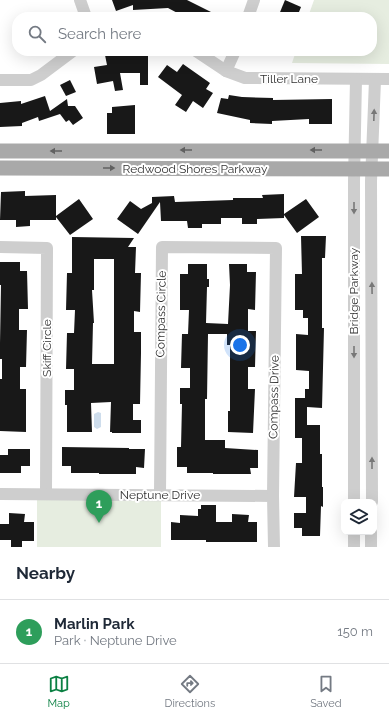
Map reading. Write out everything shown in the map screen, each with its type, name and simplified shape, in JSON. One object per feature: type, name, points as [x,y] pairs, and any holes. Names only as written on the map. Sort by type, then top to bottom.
[{"type":"main road","name":"Redwood Shores Parkway","points":[[0,150],[389,151]]},
{"type":"main road","name":"Redwood Shores Parkway","points":[[0,168],[389,169]]},
{"type":"street","points":[[80,0],[84,12]]},
{"type":"street","points":[[250,12],[254,0]]},
{"type":"street","points":[[0,80],[31,80],[41,75],[66,56]]},
{"type":"street","name":"Tiller Lane","points":[[203,56],[226,72],[236,76],[254,79],[389,79]]},
{"type":"street","points":[[226,72],[232,56]]},
{"type":"street","name":"Bridge Parkway","points":[[354,499],[356,80]]},
{"type":"street","name":"Bridge Parkway","points":[[372,499],[371,170],[375,80]]},
{"type":"street","name":"Skiff Circle","points":[[0,247],[47,248],[46,494]]},
{"type":"street","name":"Compass Circle","points":[[160,495],[162,247],[276,248]]},
{"type":"street","name":"Compass Drive","points":[[274,547],[273,496],[276,248]]},
{"type":"street","name":"Neptune Drive","points":[[0,494],[273,496]]},
{"type":"street","points":[[354,535],[354,547]]},
{"type":"street","points":[[371,547],[372,535]]},
{"type":"shaded area","points":[[314,0],[389,0],[389,64],[292,63],[294,56],[377,56],[377,12],[310,12]]},
{"type":"shaded area","points":[[37,499],[161,499],[161,547],[37,547]]},
{"type":"water","points":[[98,412],[101,413],[101,427],[97,429],[94,427],[94,414]]},
{"type":"building","points":[[112,0],[187,0],[211,12],[176,12],[168,8],[133,10],[133,5],[116,11]]},
{"type":"building","points":[[285,0],[301,7],[299,12],[280,12]]},
{"type":"building","points":[[105,56],[148,56],[148,85],[140,85],[140,73],[120,73],[123,90],[115,91],[113,81],[97,84],[94,67],[107,65]]},
{"type":"building","points":[[183,64],[210,83],[206,89],[213,93],[203,108],[193,101],[186,112],[175,105],[182,95],[158,77],[167,65],[177,72]]},
{"type":"building","points":[[70,80],[76,92],[66,96],[60,85]]},
{"type":"building","points":[[229,95],[273,98],[273,100],[332,99],[332,124],[309,124],[309,119],[272,121],[272,124],[250,123],[250,120],[217,113],[221,98],[228,99]]},
{"type":"building","points":[[45,96],[50,111],[67,99],[68,106],[75,106],[83,118],[73,125],[69,120],[66,122],[60,114],[39,121],[38,117],[22,123],[22,126],[0,127],[0,103],[21,101],[21,104]]},
{"type":"building","points":[[135,105],[135,134],[107,134],[107,113],[112,113],[112,107]]},
{"type":"building","points":[[25,191],[25,196],[56,195],[56,216],[79,199],[93,219],[70,235],[56,217],[56,220],[30,220],[30,226],[16,227],[16,220],[0,220],[1,192]]},
{"type":"building","points":[[284,194],[284,214],[306,199],[319,217],[297,233],[284,215],[284,218],[257,219],[257,224],[242,224],[242,218],[221,218],[221,224],[202,224],[202,228],[188,228],[187,221],[161,221],[160,202],[138,234],[117,219],[130,201],[141,209],[152,203],[152,197],[174,196],[175,202],[233,200],[233,198],[263,198],[262,195]]},
{"type":"building","points":[[301,236],[326,236],[325,258],[322,258],[322,328],[324,328],[322,408],[307,407],[307,425],[320,425],[323,507],[321,506],[320,536],[302,536],[302,528],[294,528],[294,513],[306,513],[306,497],[294,497],[296,463],[302,463],[302,438],[295,438],[295,398],[305,398],[305,389],[309,389],[309,371],[296,370],[296,334],[308,335],[308,318],[303,318],[303,310],[295,310],[295,274],[302,274]]},
{"type":"building","points":[[72,237],[134,238],[128,247],[136,247],[135,273],[141,273],[140,312],[134,311],[134,332],[141,332],[141,353],[140,404],[133,404],[133,420],[141,420],[141,433],[110,432],[111,402],[91,403],[92,432],[67,432],[67,405],[65,405],[65,390],[74,390],[74,369],[66,369],[67,333],[74,333],[75,310],[66,310],[67,273],[72,273]],"holes":[[[94,259],[114,259],[114,364],[92,364],[94,323],[92,290],[94,290]]]},
{"type":"building","points":[[0,262],[20,262],[20,271],[27,271],[28,309],[19,309],[19,330],[27,330],[26,367],[20,367],[20,389],[26,389],[26,432],[0,431],[0,379],[2,379],[2,359],[0,359]]},
{"type":"building","points":[[188,264],[207,264],[207,279],[209,279],[209,287],[207,287],[206,323],[228,324],[230,285],[229,264],[247,264],[247,272],[256,272],[255,310],[248,309],[248,331],[256,331],[255,367],[248,367],[248,389],[255,389],[253,433],[228,432],[228,411],[230,411],[230,345],[227,345],[227,334],[208,334],[207,399],[205,399],[205,440],[225,440],[225,448],[258,450],[258,468],[250,468],[251,474],[187,473],[187,467],[177,467],[177,447],[181,447],[182,404],[180,404],[180,388],[190,388],[190,368],[181,368],[182,334],[188,334],[189,310],[180,310],[180,274],[188,274]]},
{"type":"building","points":[[62,447],[145,449],[144,468],[136,467],[136,474],[71,473],[71,466],[62,466]]},
{"type":"building","points":[[8,449],[30,449],[30,466],[21,466],[21,473],[0,473],[0,455],[8,455]]},
{"type":"building","points":[[201,505],[216,505],[216,522],[232,522],[232,514],[249,515],[248,522],[257,522],[257,542],[171,540],[171,522],[180,523],[180,515],[198,516],[198,509],[201,509]]},
{"type":"building","points":[[9,513],[25,514],[24,522],[34,522],[34,541],[22,541],[22,547],[11,547],[11,540],[0,540],[0,524],[9,524]]},
{"type":"place","name":"Marlin Park","points":[[99,523]]}]
